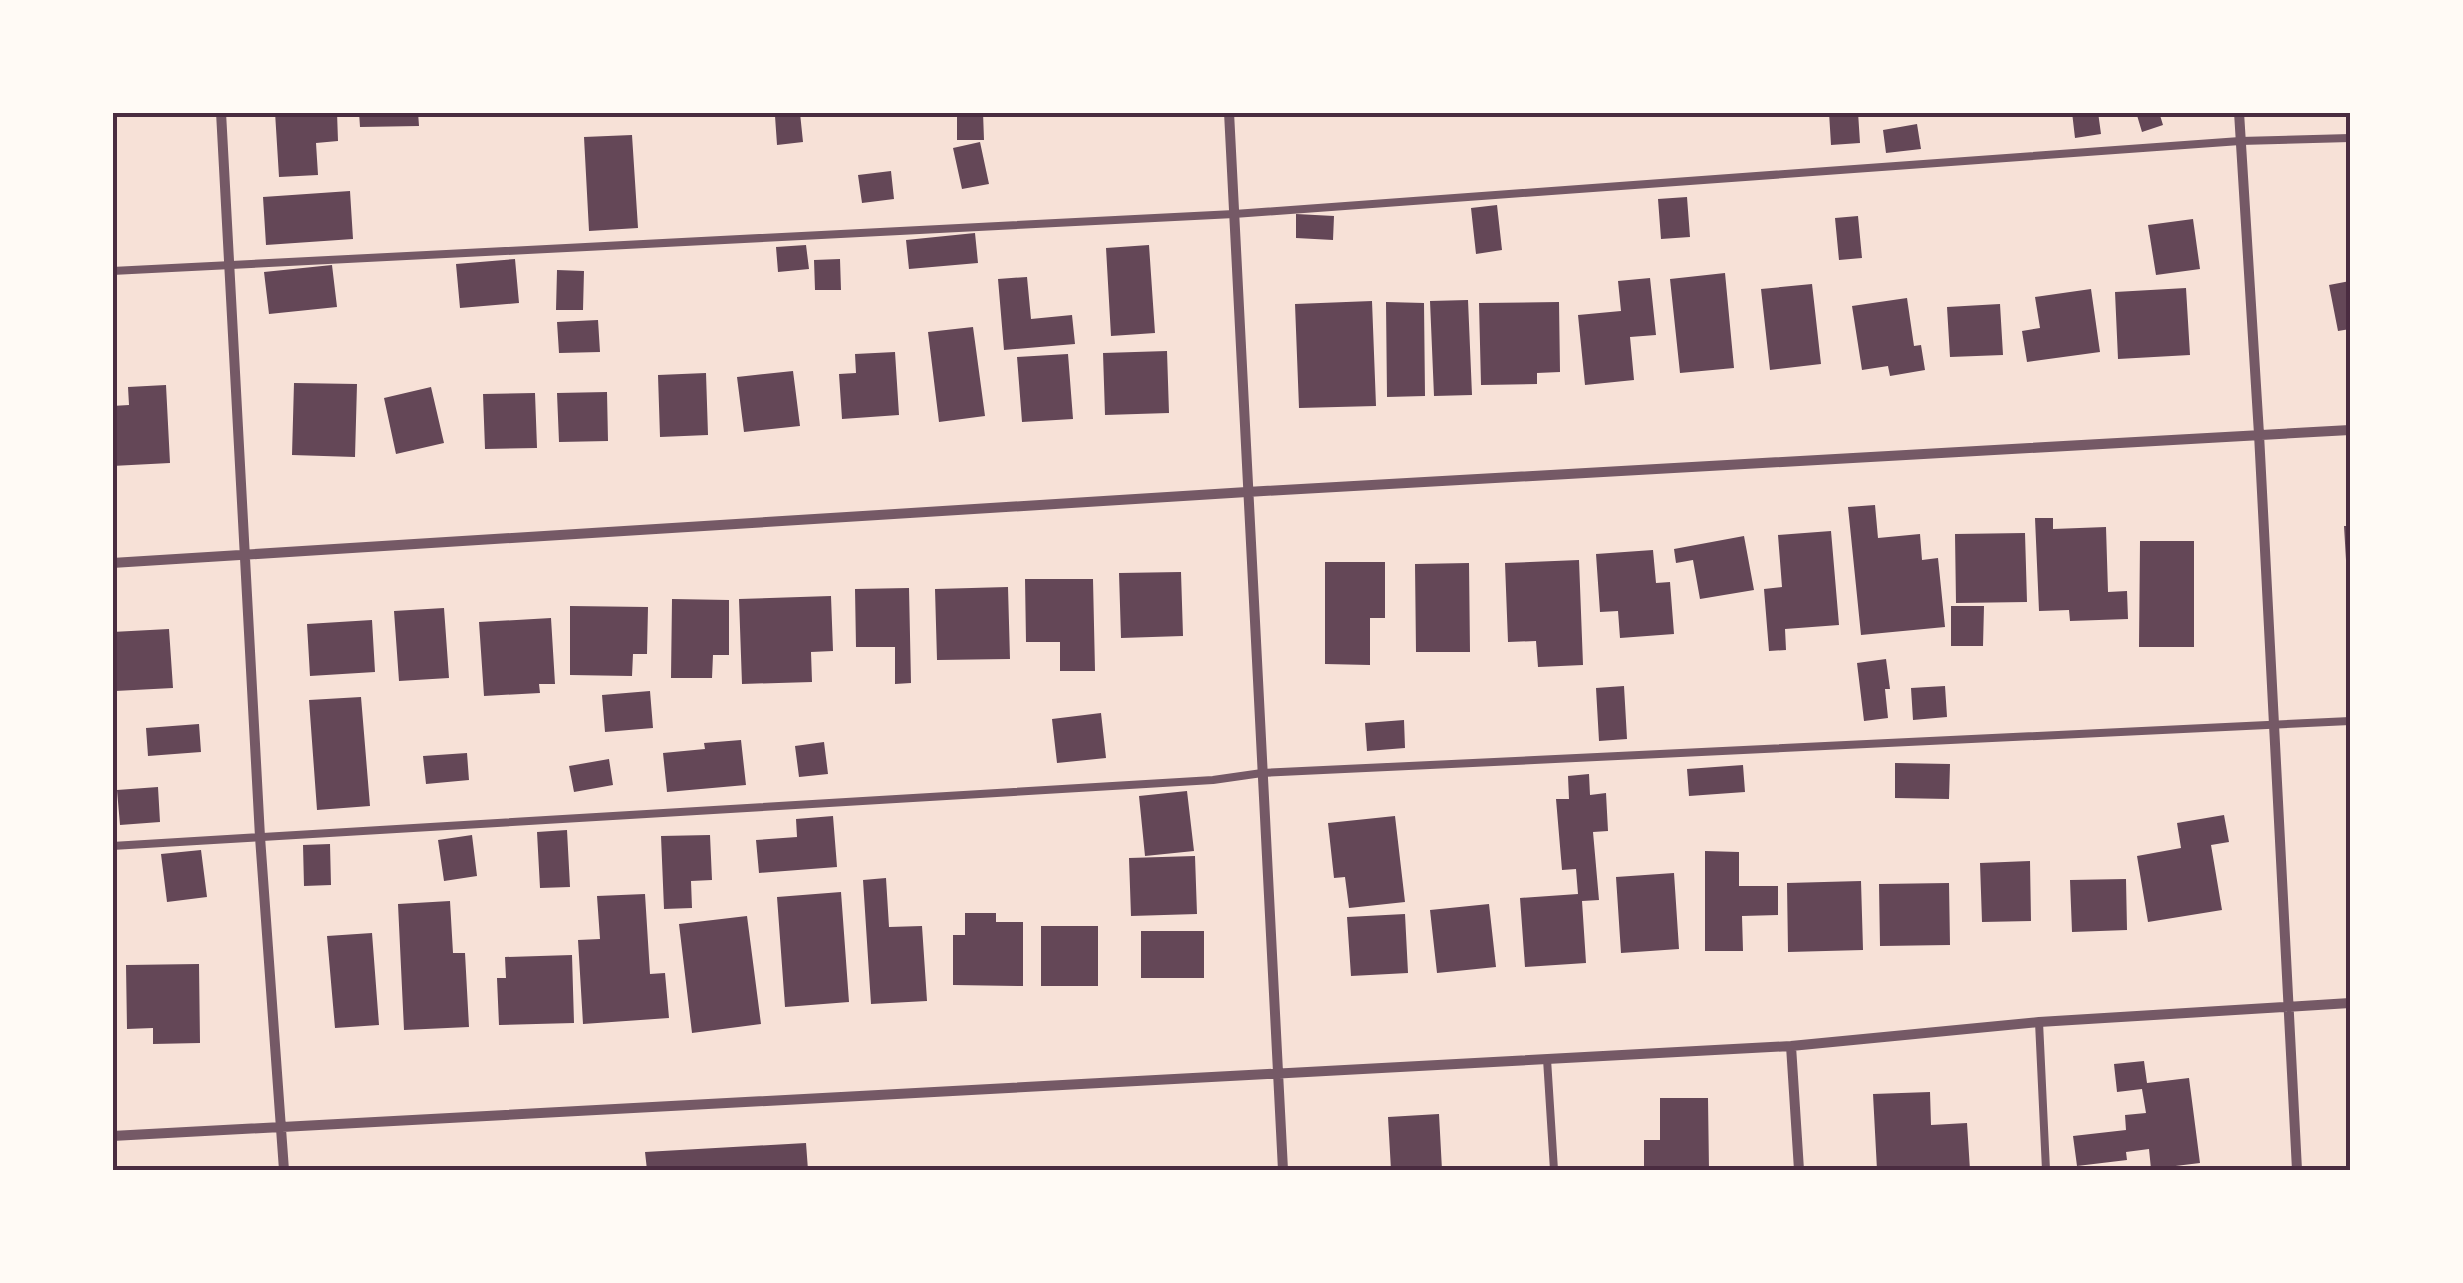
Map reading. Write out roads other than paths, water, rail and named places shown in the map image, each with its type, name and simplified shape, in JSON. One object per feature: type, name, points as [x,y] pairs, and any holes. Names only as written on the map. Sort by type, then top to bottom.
[{"type":"street","points":[[221,112],[260,837],[284,1170]]},
{"type":"street","points":[[1229,112],[1283,1170]]},
{"type":"street","points":[[2239,112],[2260,434],[2297,1170]]},
{"type":"street","points":[[112,563],[1247,492],[2350,430]]},
{"type":"street","points":[[112,1136],[1791,1046],[2039,1022],[2350,1003]]},
{"type":"street","points":[[1791,1046],[1799,1170]]},
{"type":"lane","points":[[112,270],[1234,214],[2240,141],[2350,138]]},
{"type":"lane","points":[[112,846],[1213,780],[1262,773],[2350,720]]},
{"type":"lane","points":[[2039,1022],[2046,1170]]},
{"type":"lane","points":[[1547,1059],[1554,1170]]}]
